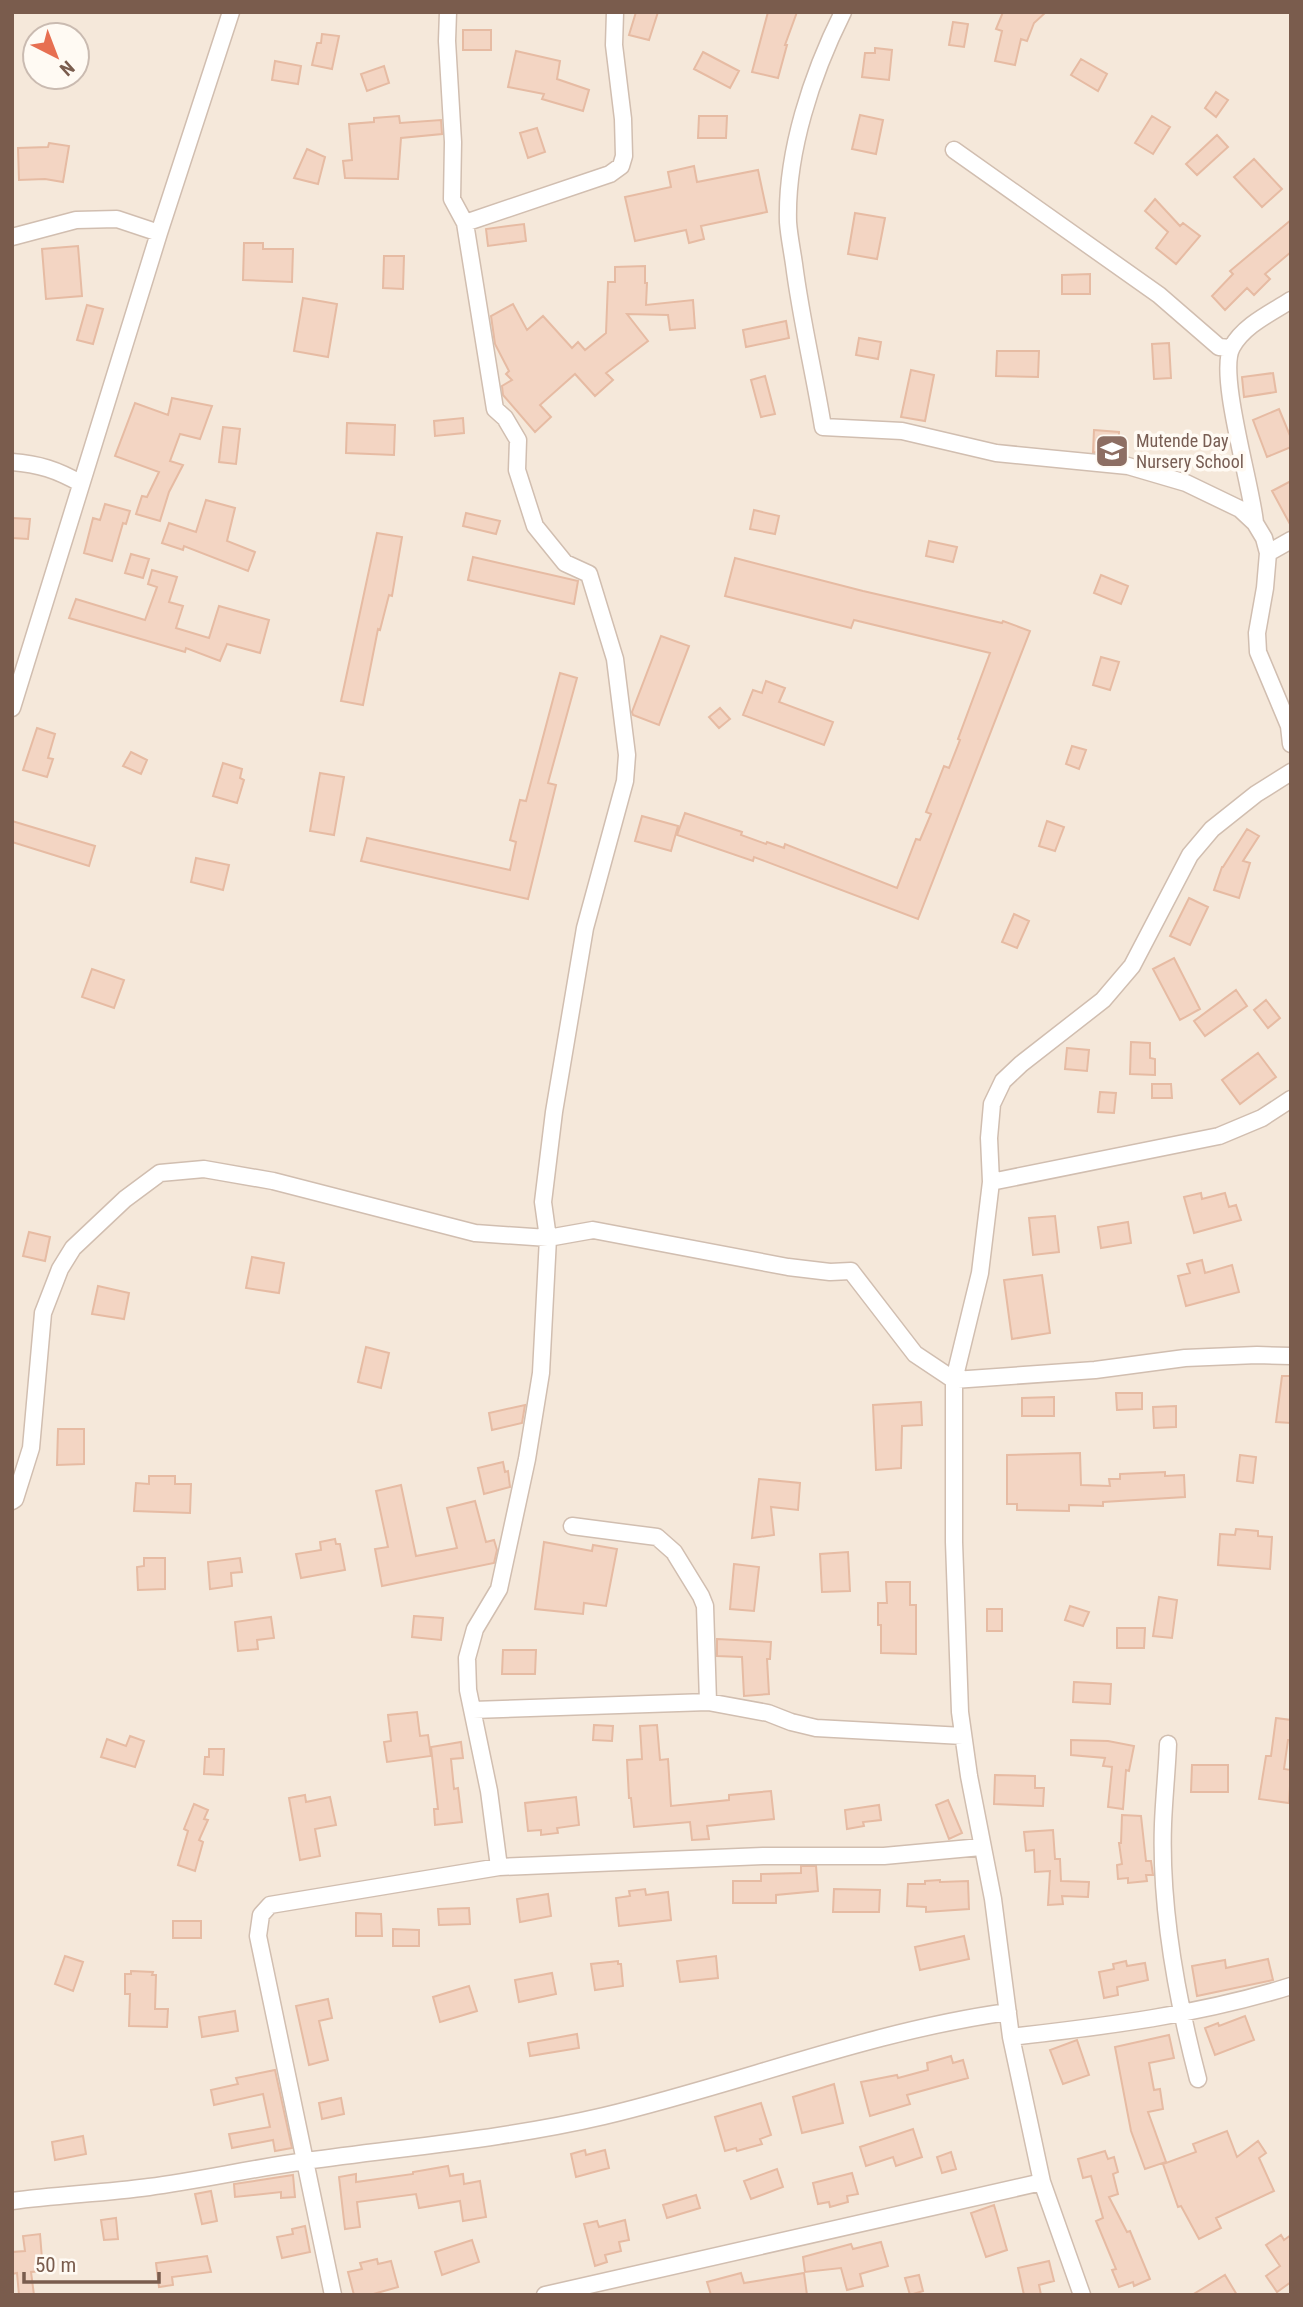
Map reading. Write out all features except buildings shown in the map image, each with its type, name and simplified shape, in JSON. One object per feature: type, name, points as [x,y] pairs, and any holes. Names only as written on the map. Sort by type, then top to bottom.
[{"type":"street","points":[[12,708],[80,483],[231,12]]},
{"type":"street","points":[[448,12],[447,41],[453,142],[452,198],[465,223],[495,409],[505,418],[518,440],[517,470],[535,526],[565,564],[589,574],[615,659],[626,755],[625,780],[585,928],[554,1112],[543,1202],[548,1238],[541,1373],[527,1459],[499,1589],[475,1629],[467,1658],[468,1690],[489,1791],[499,1867]]},
{"type":"street","points":[[465,223],[610,174],[621,166],[624,156],[623,119],[614,45],[615,12]]},
{"type":"street","points":[[843,12],[828,42],[794,150],[788,222],[802,325],[824,427],[902,431],[996,453],[1128,466],[1186,484],[1240,509],[1255,523],[1264,538],[1268,553],[1257,634],[1258,652],[1289,726],[1291,744]]},
{"type":"street","points":[[954,150],[1159,295],[1219,348],[1231,348]]},
{"type":"street","points":[[12,237],[76,220],[117,219],[159,233]]},
{"type":"street","points":[[1255,523],[1253,501],[1234,419],[1229,374],[1231,348],[1250,326],[1291,300]]},
{"type":"street","points":[[12,461],[39,464],[57,470],[80,483]]},
{"type":"street","points":[[1268,553],[1291,540]]},
{"type":"street","points":[[1082,2295],[1042,2182],[1012,2037],[993,1899],[981,1847],[963,1736],[954,1542],[954,1380],[980,1273],[990,1182],[989,1138],[992,1104],[1003,1081],[1103,1000],[1132,966],[1190,855],[1212,829],[1256,794],[1291,772]]},
{"type":"street","points":[[990,1182],[1219,1136],[1262,1118],[1291,1099]]},
{"type":"street","points":[[12,1502],[32,1448],[43,1313],[60,1269],[73,1248],[125,1199],[160,1173],[204,1169],[306,1188],[475,1233],[548,1238],[593,1230],[788,1267],[830,1272],[851,1270],[915,1354],[954,1380],[1095,1370],[1185,1358],[1291,1356]]},
{"type":"street","points":[[572,1526],[657,1538],[674,1552],[705,1606],[708,1702]]},
{"type":"street","points":[[473,1710],[708,1702],[768,1713],[816,1728],[963,1736]]},
{"type":"street","points":[[1168,1744],[1163,1826],[1165,1875],[1181,2014],[1198,2079]]},
{"type":"street","points":[[333,2295],[258,1936],[261,1915],[270,1905],[499,1867],[762,1856],[884,1856],[981,1847]]},
{"type":"street","points":[[1012,2037],[1181,2014],[1242,2001],[1291,1986]]},
{"type":"street","points":[[12,2201],[149,2187],[604,2116],[842,2049],[967,2017],[1008,2012]]},
{"type":"street","points":[[545,2295],[1042,2182]]},
{"type":"shaded area","points":[[12,12],[1291,12],[1291,2295],[12,2295]]},
{"type":"place","name":"Mutende Day Nursery School","points":[[1112,451]]}]
